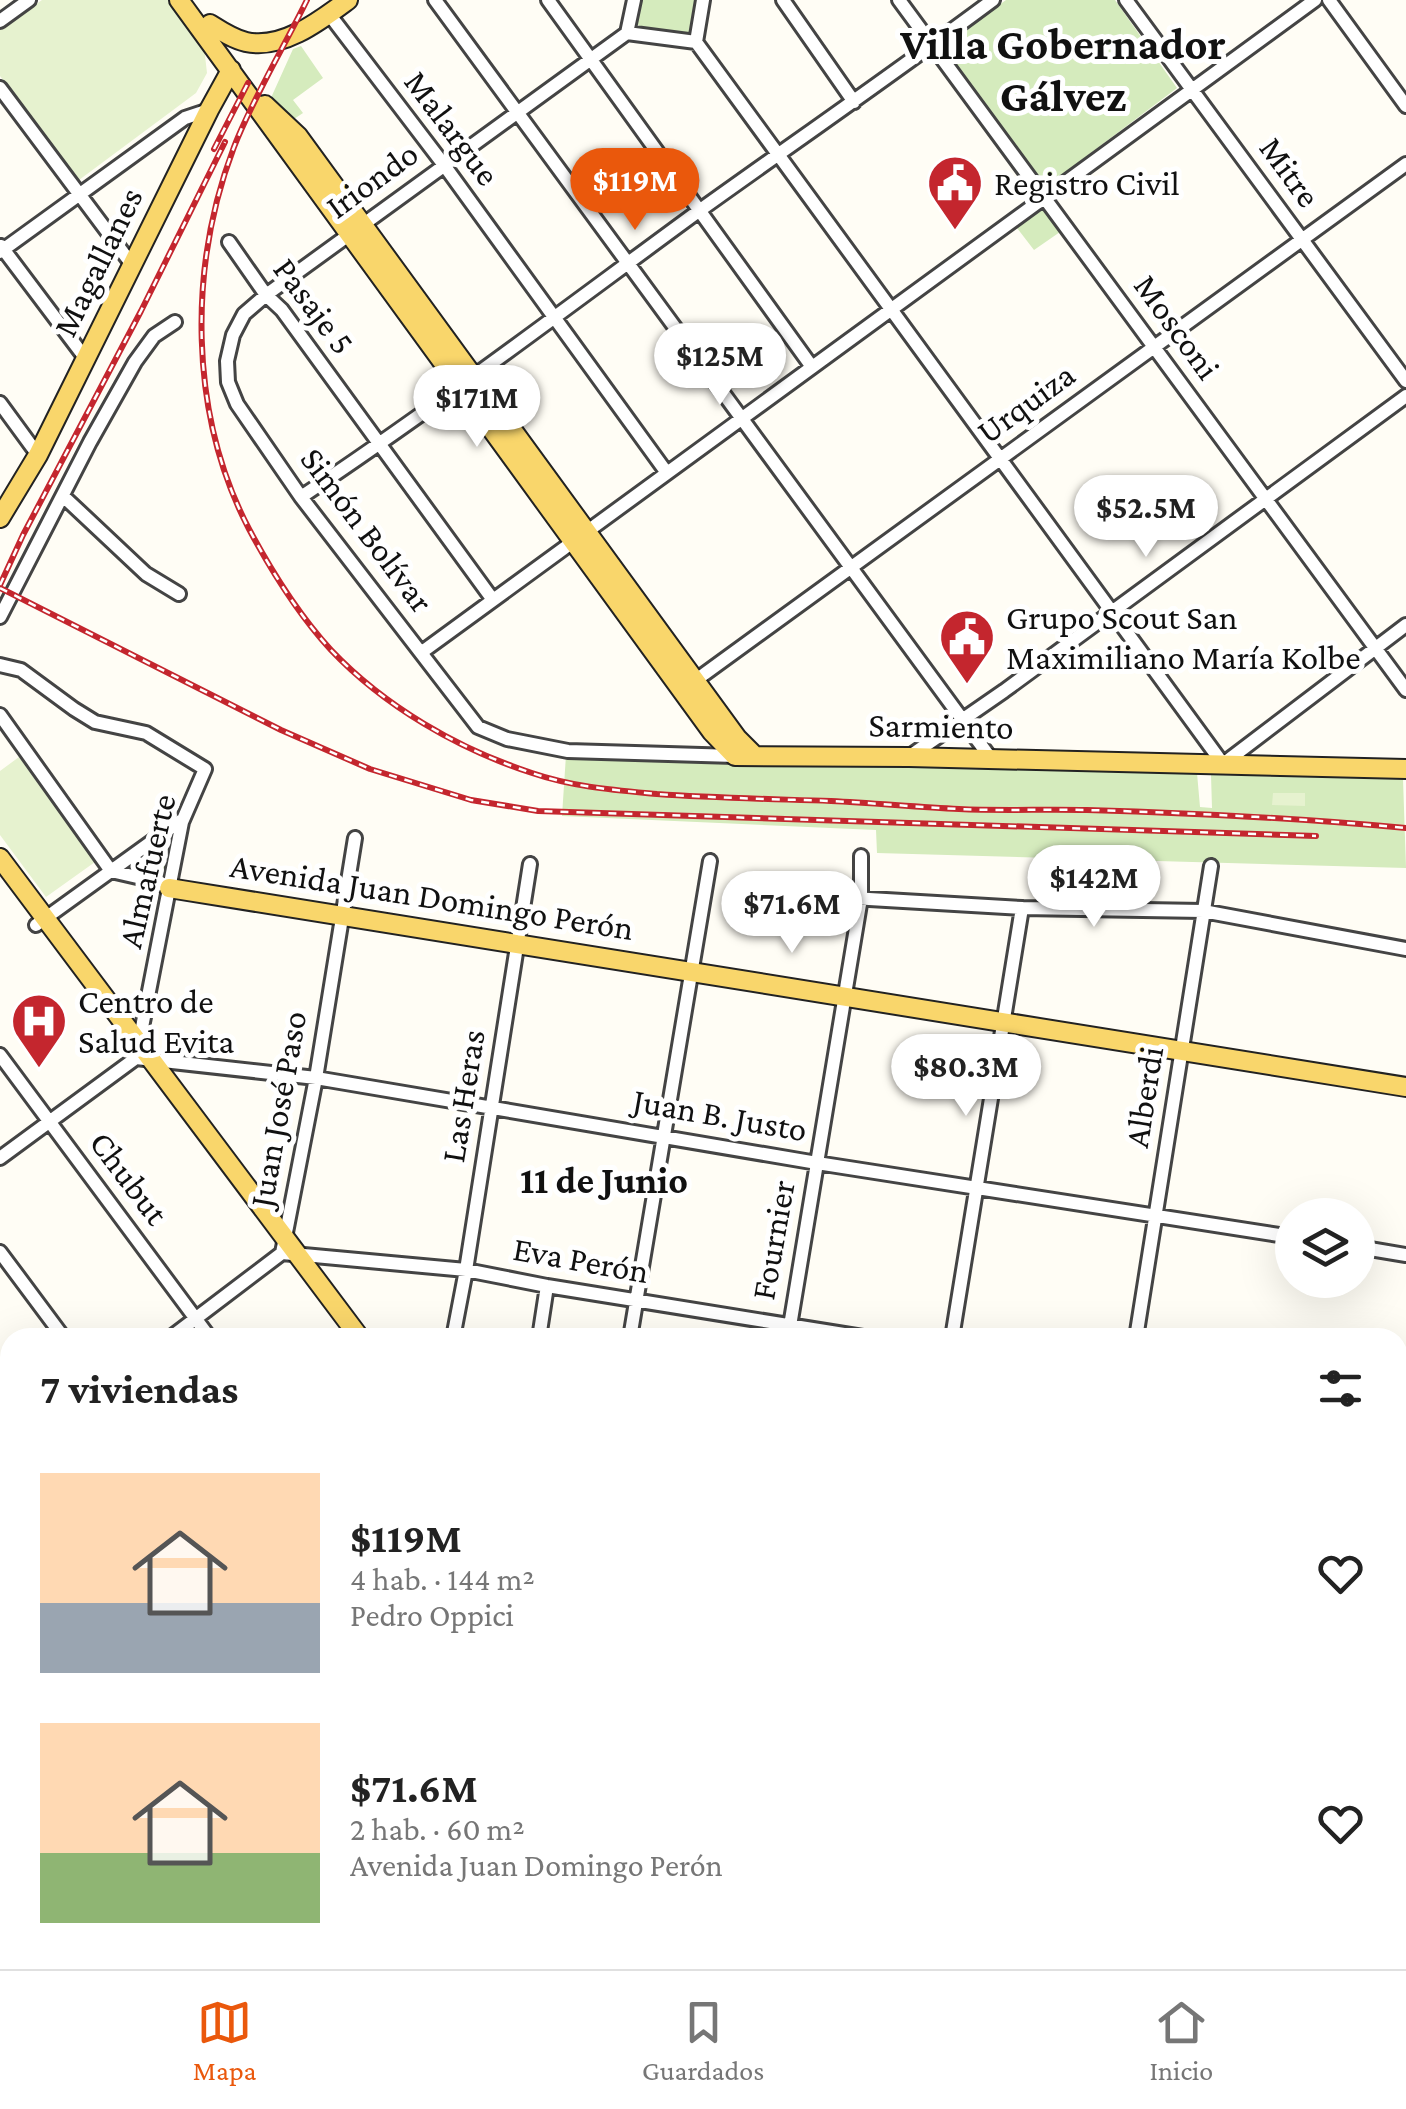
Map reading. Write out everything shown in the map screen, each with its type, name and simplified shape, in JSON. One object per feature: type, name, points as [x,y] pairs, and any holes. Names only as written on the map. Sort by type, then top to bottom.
[{"type":"main road","points":[[179,0],[468,382],[689,686],[724,746],[744,755]]},
{"type":"main road","points":[[192,0],[233,67]]},
{"type":"main road","name":"Magallanes","points":[[0,518],[38,455],[233,67],[248,52],[297,34],[348,0]]},
{"type":"main road","points":[[210,24],[248,42],[264,43]]},
{"type":"main road","name":"Sarmiento","points":[[744,755],[1406,769]]},
{"type":"main road","points":[[0,858],[41,922],[352,1328]]},
{"type":"main road","points":[[0,877],[41,922]]},
{"type":"main road","name":"Avenida Juan Domingo Perón","points":[[166,883],[1406,1080]]},
{"type":"main road","name":"Avenida Juan Domingo Perón","points":[[1182,1047],[1406,1088]]},
{"type":"main road","points":[[288,1248],[340,1328]]},
{"type":"street","points":[[0,21],[29,0]]},
{"type":"street","points":[[434,0],[992,760]]},
{"type":"street","points":[[548,0],[812,367]]},
{"type":"street","points":[[634,0],[627,33],[696,42]]},
{"type":"street","points":[[703,0],[696,42],[1223,764],[1406,625]]},
{"type":"street","points":[[783,0],[854,102]]},
{"type":"street","name":"Mosconi","points":[[899,0],[1406,690]]},
{"type":"street","points":[[300,497],[468,382],[992,0]]},
{"type":"street","name":"Mitre","points":[[1126,0],[1406,380]]},
{"type":"street","points":[[422,652],[1315,0]]},
{"type":"street","points":[[1329,0],[1406,106]]},
{"type":"street","name":"Malargue","points":[[329,14],[444,165],[667,473]]},
{"type":"street","name":"Iriondo","points":[[227,362],[244,314],[266,294],[627,33]]},
{"type":"street","points":[[0,88],[133,266]]},
{"type":"street","points":[[86,359],[1,248],[185,118],[209,110]]},
{"type":"street","name":"Urquiza","points":[[689,686],[1406,164]]},
{"type":"street","name":"Pasaje 5","points":[[230,242],[492,600]]},
{"type":"street","points":[[0,617],[136,362],[154,336],[175,322]]},
{"type":"street","name":"Simón Bolívar","points":[[227,362],[228,382],[237,404],[300,497],[478,727]]},
{"type":"street","points":[[909,757],[1406,396]]},
{"type":"street","points":[[0,403],[38,455]]},
{"type":"street","points":[[63,496],[146,574],[180,594]]},
{"type":"street","name":"Almafuerte","points":[[0,664],[21,670],[96,722],[146,733],[205,769],[183,818],[166,883],[142,1054]]},
{"type":"street","points":[[0,715],[111,871]]},
{"type":"street","name":"Sarmiento","points":[[478,727],[507,740],[568,752],[744,755]]},
{"type":"street","points":[[41,922],[183,818]]},
{"type":"street","name":"Juan José Paso","points":[[183,1328],[288,1248],[355,838]]},
{"type":"street","name":"Fournier","points":[[789,1328],[861,898],[861,856]]},
{"type":"street","points":[[632,1328],[710,861]]},
{"type":"street","name":"Las Heras","points":[[455,1328],[530,864]]},
{"type":"street","name":"Alberdi","points":[[1138,1328],[1210,866]]},
{"type":"street","name":"Avenida Juan Domingo Perón","points":[[111,871],[166,883]]},
{"type":"street","points":[[784,894],[1022,908],[1204,911],[1406,949]]},
{"type":"street","points":[[954,1328],[1022,908]]},
{"type":"street","name":"Chubut","points":[[0,1054],[203,1328]]},
{"type":"street","points":[[0,1158],[142,1054]]},
{"type":"street","name":"Juan B. Justo","points":[[142,1054],[316,1078],[817,1163],[1275,1234]]},
{"type":"street","name":"Eva Perón","points":[[288,1248],[466,1270],[773,1328]]},
{"type":"street","points":[[1375,1250],[1406,1255]]},
{"type":"street","points":[[0,1252],[57,1328]]},
{"type":"street","points":[[541,1328],[547,1286]]},
{"type":"green space","points":[[42,0],[169,0],[204,47],[207,73],[196,93],[79,180],[0,76],[0,30]]},
{"type":"green space","points":[[642,0],[697,0],[694,30],[665,34],[636,24]]},
{"type":"green space","points":[[1006,0],[1115,0],[1177,88],[1043,189],[938,50]]},
{"type":"green space","points":[[301,46],[323,78],[293,100],[303,113],[294,119],[270,100],[293,49]]},
{"type":"green space","points":[[1043,209],[1060,232],[1034,250],[1017,228]]},
{"type":"green space","points":[[566,755],[1197,773],[1200,807],[1212,808],[1211,775],[1403,779],[1406,868],[877,853],[876,830],[562,816]]},
{"type":"green space","points":[[19,757],[95,862],[46,897],[0,835],[0,771]]},
{"type":"green space","points":[[1273,793],[1305,793],[1305,806],[1272,805]]},
{"type":"green space","points":[[174,834],[166,873],[130,871]]},
{"type":"railway","points":[[307,0],[242,128],[219,193],[203,291],[206,390],[229,485],[249,529],[286,592],[319,636],[374,689],[424,724],[477,752],[547,778],[594,787],[657,794],[975,810],[1207,814],[1406,828]]},
{"type":"railway","points":[[214,149],[248,83]]},
{"type":"railway","points":[[0,585],[225,142]]},
{"type":"railway","points":[[0,588],[281,730],[370,769],[471,800],[538,811],[1316,836]]},
{"type":"place","name":"Registro Civil","points":[[955,232]]},
{"type":"place","name":"Grupo Scout San Maximiliano María Kolbe","points":[[967,686]]},
{"type":"place","name":"Centro de Salud Evita","points":[[39,1070]]},
{"type":"district","name":"Villa Gobernador Gálvez","points":[[1063,70]]},
{"type":"district","name":"11 de Junio","points":[[604,1180]]}]
